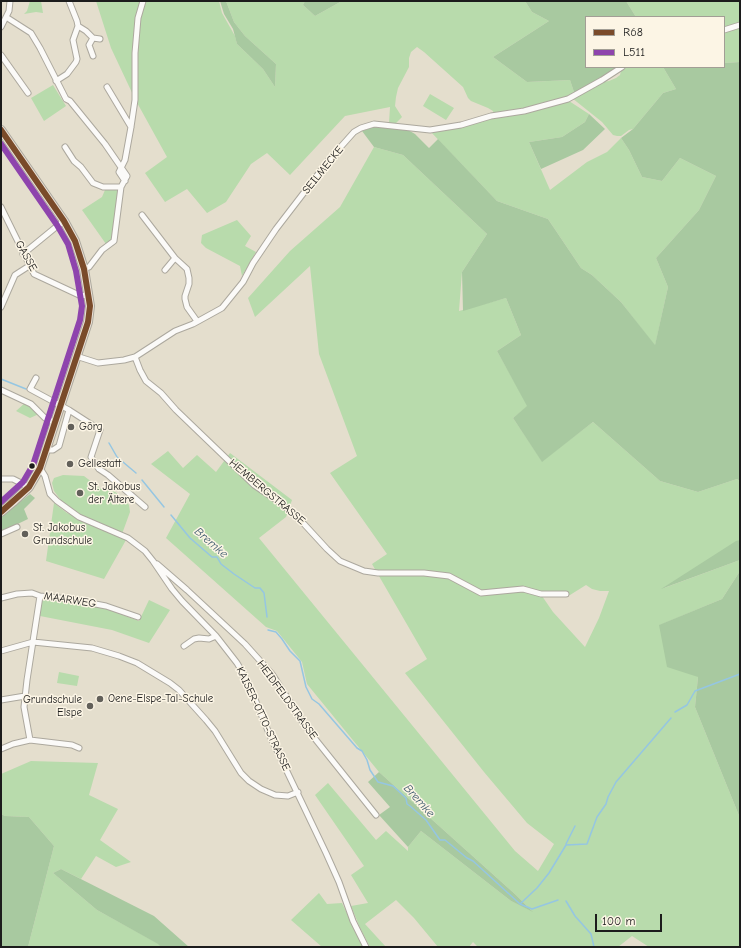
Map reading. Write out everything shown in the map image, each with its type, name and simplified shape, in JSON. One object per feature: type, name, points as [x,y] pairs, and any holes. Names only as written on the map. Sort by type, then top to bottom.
[{"type":"main road","points":[[1,130],[64,221],[75,241],[84,269],[89,296],[90,312],[40,468],[29,487],[1,512]]},
{"type":"street","points":[[1,27],[9,11],[10,1]]},
{"type":"street","points":[[56,81],[67,74],[76,62],[76,53],[73,40],[78,26],[69,1]]},
{"type":"street","points":[[121,168],[125,160],[135,100],[135,53],[138,18],[143,1]]},
{"type":"street","points":[[6,17],[30,33],[40,48],[66,99],[70,101],[105,144],[127,176],[121,187],[114,240],[102,250],[89,267],[84,269]]},
{"type":"street","points":[[725,30],[740,25]]},
{"type":"street","points":[[78,26],[93,38],[100,39]]},
{"type":"street","points":[[93,38],[90,46],[94,56]]},
{"type":"street","points":[[1,55],[28,93]]},
{"type":"street","name":"SEILMECKE","points":[[76,356],[98,363],[124,360],[134,357],[175,331],[197,322],[222,308],[243,282],[253,263],[276,229],[324,166],[354,132],[360,128],[374,124],[430,130],[461,125],[491,116],[530,110],[568,99],[620,68]]},
{"type":"street","points":[[107,87],[131,127]]},
{"type":"street","points":[[65,147],[74,161],[81,167],[93,183],[103,188],[121,187]]},
{"type":"street","name":"GASSE","points":[[2,210],[32,272],[79,295],[89,296]]},
{"type":"street","points":[[142,215],[175,258],[185,266],[189,273],[189,284],[185,299],[187,307],[197,322]]},
{"type":"street","points":[[23,254],[64,221]]},
{"type":"street","points":[[165,270],[175,258]]},
{"type":"street","points":[[1,307],[15,275],[29,266]]},
{"type":"street","name":"HEMBERGSTRASSE","points":[[134,357],[146,381],[254,485],[282,504],[340,561],[364,571],[378,573],[438,574],[448,576],[482,593],[523,589],[541,594],[566,594]]},
{"type":"street","points":[[36,378],[30,389],[69,410],[100,430],[91,457],[99,469],[145,507]]},
{"type":"street","points":[[1,390],[29,403],[45,418],[55,424]]},
{"type":"street","points":[[46,450],[53,450],[59,446],[69,410]]},
{"type":"street","name":"KAISER-OTTO-STRASSE","points":[[40,468],[45,476],[50,494],[57,501],[79,517],[130,539],[145,551],[172,590],[216,636],[237,663],[247,680],[271,738],[298,792],[339,882],[353,921],[366,947]]},
{"type":"street","points":[[1,479],[13,480],[29,487]]},
{"type":"street","points":[[1,534],[16,527]]},
{"type":"street","name":"HEIDFELDSTRASSE","points":[[153,561],[172,576],[239,639],[272,674],[308,730],[376,815]]},
{"type":"street","name":"MAARWEG","points":[[1,598],[29,593],[106,606],[138,617]]},
{"type":"street","points":[[30,740],[24,707],[40,596]]},
{"type":"street","points":[[184,646],[194,639],[199,638],[209,640],[216,636]]},
{"type":"street","points":[[1,651],[33,642],[92,648],[137,663],[179,690],[206,720],[241,773],[249,781],[261,789],[275,795],[288,796],[298,792]]},
{"type":"street","points":[[1,700],[25,696]]},
{"type":"street","points":[[1,749],[13,744],[30,740],[72,745],[79,748]]},
{"type":"green space","points":[[30,1],[41,1],[43,13],[36,12],[24,14],[27,11]]},
{"type":"green space","points":[[96,1],[219,1],[222,13],[235,36],[237,44],[263,69],[275,87],[276,64],[245,36],[234,22],[226,1],[305,1],[303,5],[315,16],[342,1],[525,1],[532,12],[549,21],[493,57],[527,82],[570,80],[575,95],[569,101],[589,114],[585,122],[562,137],[529,142],[550,190],[587,162],[607,152],[621,138],[629,150],[642,177],[662,181],[680,158],[716,176],[699,210],[656,258],[668,287],[655,346],[621,302],[592,275],[581,268],[548,219],[497,201],[430,131],[494,114],[493,111],[488,108],[471,101],[463,87],[417,47],[411,52],[409,67],[398,88],[395,106],[402,117],[396,123],[389,123],[390,107],[345,116],[290,175],[267,153],[251,164],[226,202],[207,213],[187,189],[165,202],[145,173],[167,157],[135,99],[111,48]]},
{"type":"green space","points":[[220,1],[226,1],[234,22],[245,36],[276,64],[275,87],[263,69],[237,44],[233,29],[224,14]]},
{"type":"green space","points":[[305,1],[342,1],[315,16],[303,5]]},
{"type":"green space","points":[[525,1],[626,1],[635,16],[585,16],[585,68],[618,68],[575,95],[570,80],[527,82],[493,57],[549,21],[532,12]]},
{"type":"green space","points":[[626,1],[740,1],[740,62],[725,63],[725,16],[635,16]]},
{"type":"green space","points":[[740,62],[740,481],[737,479],[698,492],[660,481],[593,422],[542,462],[513,418],[527,406],[497,351],[521,335],[506,298],[463,311],[462,272],[487,234],[403,155],[374,147],[362,131],[373,127],[408,130],[415,134],[429,148],[438,139],[497,201],[548,219],[581,268],[592,275],[621,302],[655,345],[668,287],[656,258],[699,210],[716,176],[680,158],[662,181],[642,177],[629,150],[621,138],[633,129],[663,93],[676,89],[664,68],[725,68],[725,63]]},
{"type":"green space","points":[[626,68],[664,68],[676,89],[663,93],[633,129],[621,136],[617,136],[613,135],[602,122],[572,98],[603,82],[616,78],[620,75],[621,71]]},
{"type":"green space","points":[[53,85],[66,106],[44,121],[31,98]]},
{"type":"green space","points":[[430,94],[454,108],[446,120],[423,106]]},
{"type":"green space","points":[[589,114],[605,129],[583,150],[541,169],[529,142],[562,137],[585,122]]},
{"type":"green space","points":[[374,147],[403,155],[487,234],[462,272],[459,311],[506,298],[521,335],[497,351],[528,406],[513,418],[542,461],[593,422],[660,481],[698,492],[737,479],[740,481],[740,540],[664,588],[740,560],[740,571],[722,599],[660,625],[698,677],[695,707],[740,818],[740,947],[649,947],[632,936],[618,947],[478,947],[473,942],[469,947],[438,947],[414,918],[396,900],[365,924],[386,947],[370,947],[351,906],[368,903],[351,875],[364,866],[315,795],[328,783],[376,840],[386,831],[408,851],[408,847],[421,831],[511,901],[532,911],[379,772],[307,684],[302,662],[277,631],[266,627],[166,538],[190,494],[151,464],[168,451],[183,468],[197,455],[216,472],[230,453],[292,500],[286,517],[259,538],[515,851],[538,871],[554,844],[527,823],[405,673],[427,659],[372,564],[387,554],[330,473],[357,456],[319,354],[310,266],[255,317],[248,298],[290,251],[340,207]],"holes":[[[586,585],[592,589],[609,591],[599,618],[585,647],[553,612],[542,596],[559,597],[570,595]]]},
{"type":"green space","points":[[118,189],[111,242],[106,244],[82,210],[102,197],[105,190]]},
{"type":"green space","points":[[237,220],[251,236],[245,246],[256,252],[242,276],[240,266],[206,248],[201,243],[202,235]]},
{"type":"green space","points":[[26,402],[39,414],[30,418],[16,411]]},
{"type":"green space","points":[[63,475],[84,476],[101,489],[109,488],[125,500],[129,505],[130,512],[122,534],[78,514],[63,503],[54,491],[52,483],[54,478]]},
{"type":"green space","points":[[30,494],[35,498],[24,509],[28,519],[1,532],[1,517]]},
{"type":"green space","points":[[54,503],[67,513],[123,537],[126,540],[104,579],[46,561]]},
{"type":"green space","points":[[740,540],[740,560],[661,589],[736,541]]},
{"type":"green space","points":[[740,571],[740,818],[695,707],[698,677],[667,667],[659,625],[722,599]]},
{"type":"green space","points":[[46,598],[105,608],[139,621],[149,600],[170,610],[149,643],[112,630],[40,616],[41,602]]},
{"type":"green space","points":[[59,672],[79,676],[77,686],[57,683]]},
{"type":"green space","points":[[31,761],[98,763],[89,795],[118,809],[100,840],[131,862],[116,867],[96,856],[81,879],[61,869],[53,873],[97,910],[159,944],[161,947],[28,947],[54,846],[29,817],[5,816],[1,814],[1,774]]},
{"type":"green space","points":[[379,772],[533,912],[511,901],[421,831],[408,847],[379,815],[390,807],[368,782]]},
{"type":"green space","points":[[1,814],[5,816],[29,817],[54,846],[28,947],[1,947]]},
{"type":"green space","points":[[61,869],[154,916],[189,947],[161,947],[97,910],[53,873]]},
{"type":"green space","points":[[319,893],[327,904],[342,903],[363,947],[322,947],[291,920]]},
{"type":"waterway","name":"Bremke","points":[[1,379],[26,389]]},
{"type":"waterway","name":"Bremke","points":[[109,443],[117,457],[136,473]]},
{"type":"waterway","name":"Bremke","points":[[142,480],[164,507]]},
{"type":"waterway","name":"Bremke","points":[[171,515],[190,538],[212,557],[217,557],[221,564],[234,574],[255,588],[260,588],[264,593],[267,617]]},
{"type":"waterway","name":"Bremke","points":[[268,630],[276,632],[290,651],[300,661],[306,687],[312,699],[319,704],[357,748],[362,751],[370,770],[378,782],[393,786],[406,798],[407,804],[426,820],[440,840],[445,840],[473,861],[520,904],[532,909],[558,900]]},
{"type":"waterway","points":[[675,712],[687,705],[695,691],[740,674]]},
{"type":"waterway","points":[[520,904],[537,888],[549,873],[566,845],[587,844],[597,817],[606,804],[616,782],[671,718]]},
{"type":"waterway","points":[[566,844],[575,826]]},
{"type":"waterway","name":"Bremke","points":[[566,901],[575,916],[591,934],[594,947]]},
{"type":"transit line","name":"R68","points":[[1,130],[64,221],[75,241],[84,269],[90,306],[88,322],[40,468],[29,487],[1,512]]},
{"type":"transit line","name":"L511","points":[[1,144],[57,225],[68,244],[76,271],[82,306],[80,320],[33,465],[23,482],[1,502]]},
{"type":"place","name":"Görg","points":[[71,427]]},
{"type":"place","name":"Gellestatt","points":[[70,464]]},
{"type":"place","name":"St. Jakobus der Ältere","points":[[80,493]]},
{"type":"place","name":"St. Jakobus Grundschule","points":[[25,534]]},
{"type":"place","name":"Oene-Elspe-Tal-Schule","points":[[100,699]]},
{"type":"place","name":"Grundschule Elspe","points":[[90,706]]}]
